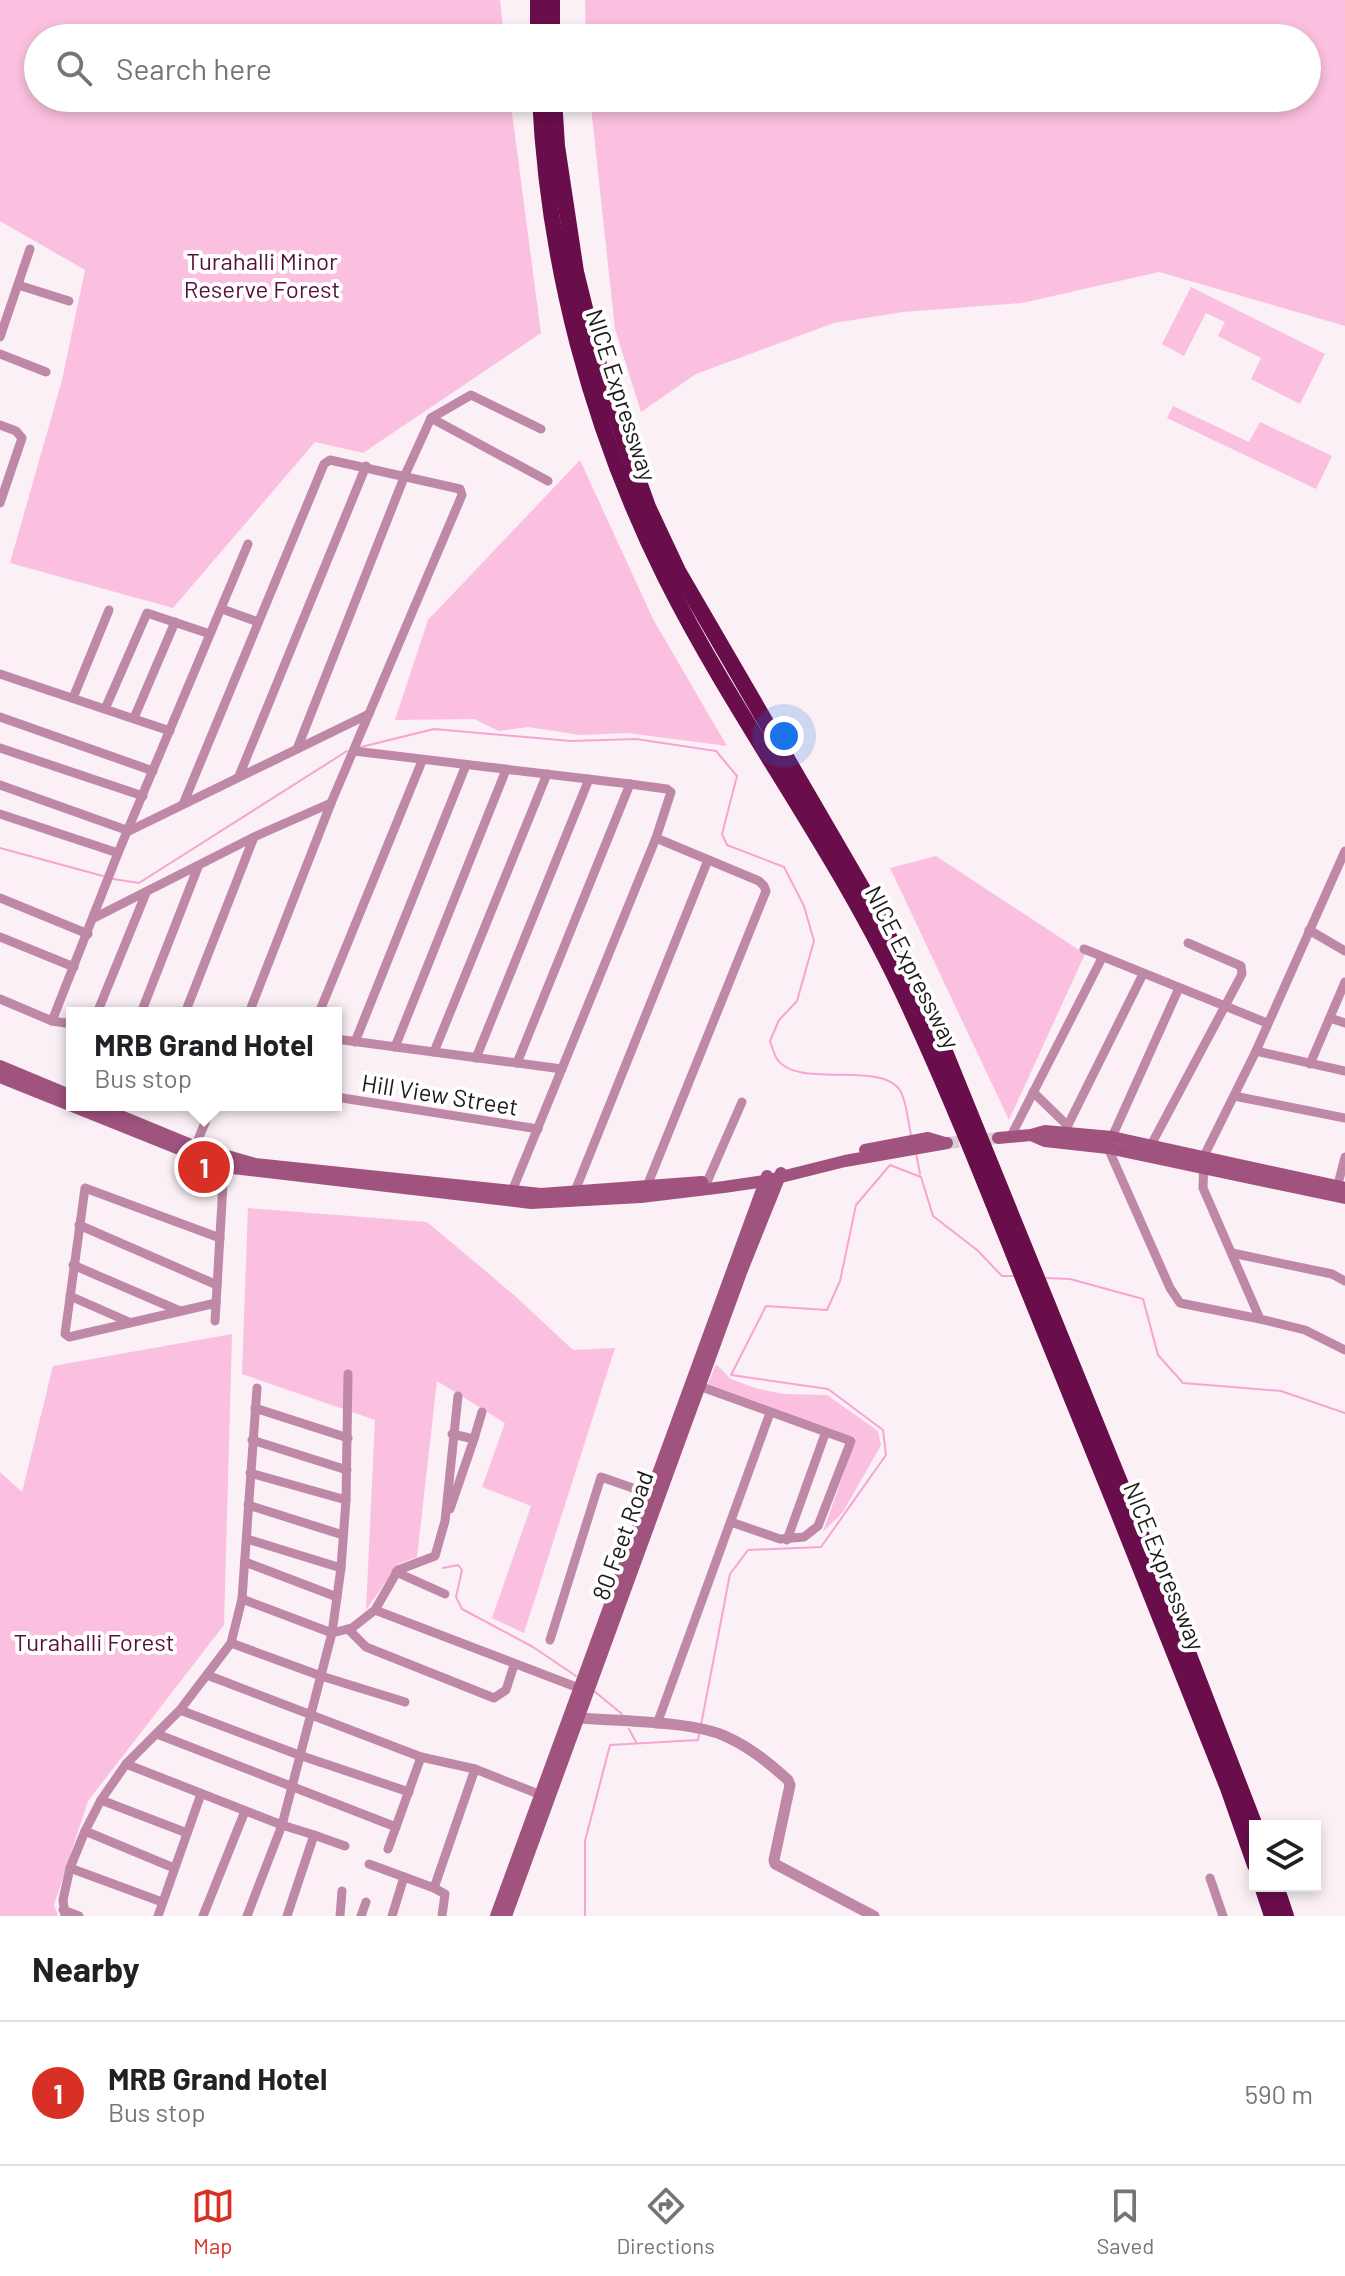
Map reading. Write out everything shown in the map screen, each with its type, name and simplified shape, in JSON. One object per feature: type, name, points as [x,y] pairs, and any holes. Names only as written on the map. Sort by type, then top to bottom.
[{"type":"highway","points":[[538,0],[538,24]]},
{"type":"highway","points":[[552,0],[552,24]]},
{"type":"highway","name":"NICE Expressway","points":[[541,112],[542,149],[560,275],[590,387],[634,511],[667,580],[860,911],[905,996],[1026,1268],[1175,1617],[1253,1820]]},
{"type":"highway","name":"NICE Expressway","points":[[555,112],[576,272],[603,381],[648,507],[678,571],[879,917],[916,990],[976,1125],[1026,1268]]},
{"type":"highway","name":"NICE Expressway","points":[[1036,1292],[1249,1849]]},
{"type":"highway","points":[[1264,1892],[1272,1916]]},
{"type":"highway","points":[[1278,1892],[1286,1916]]},
{"type":"main road","points":[[0,1066],[66,1094]]},
{"type":"main road","points":[[0,1077],[66,1102]]},
{"type":"main road","points":[[89,1111],[194,1151],[255,1164],[510,1196],[540,1203],[641,1197],[774,1175],[928,1143]]},
{"type":"main road","points":[[107,1111],[224,1167],[510,1196],[774,1175]]},
{"type":"main road","points":[[1005,1137],[1066,1128],[1110,1142],[1341,1192]]},
{"type":"main road","points":[[1031,1135],[1045,1141],[1151,1145],[1204,1162]]},
{"type":"main road","name":"80 Feet Road","points":[[506,1916],[545,1797],[699,1386],[774,1175]]},
{"type":"main road","name":"80 Feet Road","points":[[496,1916],[579,1718],[584,1690],[650,1494],[774,1175]]},
{"type":"street","points":[[0,337],[30,249]]},
{"type":"street","points":[[18,285],[69,301]]},
{"type":"street","points":[[0,354],[46,372]]},
{"type":"street","points":[[297,749],[405,475],[431,418],[471,395],[541,429]]},
{"type":"street","points":[[431,418],[548,481]]},
{"type":"street","points":[[0,425],[16,431],[22,438],[0,503]]},
{"type":"street","points":[[184,802],[324,464],[330,460],[366,466],[459,488],[462,495],[331,803],[251,1007]]},
{"type":"street","points":[[239,776],[366,466]]},
{"type":"street","points":[[52,1021],[118,853],[248,544]]},
{"type":"street","points":[[222,609],[258,622]]},
{"type":"street","points":[[73,698],[109,610]]},
{"type":"street","points":[[105,709],[147,613],[210,634]]},
{"type":"street","points":[[134,718],[175,622]]},
{"type":"street","points":[[0,674],[170,731]]},
{"type":"street","points":[[0,785],[129,831],[369,714]]},
{"type":"street","points":[[0,717],[153,771]]},
{"type":"street","points":[[0,748],[143,796]]},
{"type":"street","points":[[354,751],[630,784],[671,792],[656,838],[510,1196]]},
{"type":"street","points":[[321,1007],[422,761]]},
{"type":"street","points":[[355,1042],[466,765]]},
{"type":"street","points":[[395,1047],[506,770]]},
{"type":"street","points":[[434,1052],[547,774]]},
{"type":"street","points":[[476,1058],[589,779]]},
{"type":"street","points":[[517,1063],[630,784]]},
{"type":"street","points":[[94,918],[254,837],[331,803]]},
{"type":"street","points":[[0,814],[118,853]]},
{"type":"street","points":[[187,1007],[254,837]]},
{"type":"street","points":[[647,1186],[766,891],[761,882],[656,838]]},
{"type":"street","points":[[1260,1319],[1203,1188],[1204,1162],[1345,851]]},
{"type":"street","points":[[575,1191],[708,860]]},
{"type":"street","points":[[143,1007],[198,867]]},
{"type":"street","points":[[99,1007],[146,893]]},
{"type":"street","points":[[0,898],[88,934]]},
{"type":"street","points":[[1309,930],[1345,951]]},
{"type":"street","points":[[0,937],[74,967]]},
{"type":"street","points":[[1151,1145],[1242,974],[1241,966],[1188,943]]},
{"type":"street","points":[[1084,949],[1267,1023]]},
{"type":"street","points":[[1005,1137],[1033,1092],[1102,958]]},
{"type":"street","points":[[1033,1092],[1066,1128],[1143,974]]},
{"type":"street","points":[[1179,988],[1110,1142],[1170,1288],[1180,1303],[1305,1330],[1345,1350]]},
{"type":"street","points":[[1310,1064],[1344,990]]},
{"type":"street","points":[[0,999],[52,1021],[66,1023]]},
{"type":"street","points":[[1330,1018],[1345,1023]]},
{"type":"street","points":[[342,1040],[562,1069]]},
{"type":"street","points":[[1256,1051],[1345,1071]]},
{"type":"street","points":[[1234,1096],[1345,1118]]},
{"type":"street","name":"Hill View Street","points":[[342,1098],[538,1129]]},
{"type":"street","points":[[707,1182],[742,1102]]},
{"type":"street","points":[[194,1151],[210,1111]]},
{"type":"street","points":[[1341,1192],[1345,1157]]},
{"type":"street","points":[[215,1321],[224,1167]]},
{"type":"street","points":[[216,1303],[67,1337],[65,1334],[83,1190],[86,1187],[220,1238]]},
{"type":"street","points":[[79,1225],[217,1285]]},
{"type":"street","points":[[1232,1253],[1332,1274],[1345,1281]]},
{"type":"street","points":[[73,1265],[182,1311]]},
{"type":"street","points":[[70,1296],[130,1323]]},
{"type":"street","points":[[247,1916],[282,1825],[332,1633],[346,1500],[348,1374]]},
{"type":"street","points":[[699,1386],[851,1441],[818,1526],[801,1538],[787,1540],[731,1522]]},
{"type":"street","points":[[79,1916],[64,1913],[63,1900],[70,1868],[101,1800],[126,1764],[180,1710],[231,1643],[242,1599],[257,1388]]},
{"type":"street","points":[[445,1521],[458,1396]]},
{"type":"street","points":[[255,1408],[348,1438]]},
{"type":"street","points":[[242,1599],[332,1633],[348,1629],[375,1610],[396,1572],[435,1556],[482,1412]]},
{"type":"street","points":[[657,1724],[770,1413]]},
{"type":"street","points":[[452,1434],[474,1439]]},
{"type":"street","points":[[787,1540],[825,1434]]},
{"type":"street","points":[[252,1440],[347,1470]]},
{"type":"street","points":[[250,1473],[346,1500]]},
{"type":"street","points":[[550,1640],[601,1477],[650,1494]]},
{"type":"street","points":[[248,1505],[343,1535]]},
{"type":"street","points":[[247,1539],[341,1568]]},
{"type":"street","points":[[245,1562],[337,1597]]},
{"type":"street","points":[[396,1572],[445,1594]]},
{"type":"street","points":[[375,1610],[584,1690]]},
{"type":"street","points":[[348,1629],[366,1647],[494,1698],[506,1690],[514,1665]]},
{"type":"street","points":[[231,1643],[405,1702]]},
{"type":"street","points":[[207,1675],[421,1757],[475,1769],[545,1797]]},
{"type":"street","points":[[180,1710],[409,1792]]},
{"type":"street","points":[[579,1718],[704,1731],[728,1737],[759,1754],[789,1782],[791,1788],[774,1860],[778,1867],[874,1916]]},
{"type":"street","points":[[157,1734],[396,1827]]},
{"type":"street","points":[[388,1849],[421,1757]]},
{"type":"street","points":[[126,1764],[282,1825],[345,1846]]},
{"type":"street","points":[[434,1888],[475,1769]]},
{"type":"street","points":[[158,1916],[201,1794]]},
{"type":"street","points":[[101,1800],[187,1833]]},
{"type":"street","points":[[203,1916],[245,1811]]},
{"type":"street","points":[[85,1831],[174,1868]]},
{"type":"street","points":[[287,1916],[314,1835]]},
{"type":"street","points":[[369,1864],[445,1894],[442,1916]]},
{"type":"street","points":[[70,1868],[162,1902]]},
{"type":"street","points":[[392,1916],[404,1877]]},
{"type":"street","points":[[1210,1878],[1223,1916]]},
{"type":"street","points":[[340,1916],[342,1891]]},
{"type":"street","points":[[361,1916],[366,1902]]},
{"type":"green space","name":"Turahalli Minor Reserve Forest","points":[[0,0],[500,0],[503,24],[24,24],[24,112],[512,112],[541,333],[363,453],[315,442],[173,608],[10,563],[62,380],[85,270],[0,221]]},
{"type":"green space","points":[[585,0],[1345,0],[1345,326],[1159,272],[1022,303],[903,312],[834,323],[696,374],[641,412],[615,329],[592,112],[1321,112],[1321,24],[586,24]]},
{"type":"green space","points":[[1191,287],[1325,354],[1300,404],[1251,379],[1261,358],[1218,336],[1225,322],[1206,313],[1184,356],[1162,344]]},
{"type":"green space","points":[[1173,406],[1249,442],[1260,422],[1332,456],[1316,489],[1167,418]]},
{"type":"green space","points":[[580,460],[653,619],[727,746],[627,733],[580,735],[528,727],[499,731],[474,719],[395,720],[428,620]]},
{"type":"green space","points":[[936,856],[1085,954],[1009,1120],[890,868]]},
{"type":"green space","points":[[248,1208],[427,1222],[514,1295],[573,1350],[615,1348],[524,1633],[492,1618],[531,1506],[482,1487],[505,1423],[437,1381],[417,1557],[398,1564],[366,1610],[375,1420],[242,1374]]},
{"type":"green space","name":"Turahalli Forest","points":[[232,1334],[224,1625],[88,1801],[54,1905],[58,1916],[0,1916],[0,1472],[22,1492],[53,1366]]},
{"type":"green space","points":[[716,1364],[731,1379],[755,1388],[783,1394],[827,1395],[878,1431],[881,1445],[843,1512],[823,1532],[856,1438],[707,1386]]},
{"type":"waterway","points":[[361,747],[434,729],[571,741],[636,739],[716,751],[737,776],[722,834],[727,845],[784,867],[804,906],[814,941],[797,1001],[779,1020],[770,1041],[777,1059],[787,1068],[802,1073],[860,1075],[892,1082],[903,1097],[911,1135]]},
{"type":"waterway","points":[[113,879],[139,883],[347,751]]},
{"type":"waterway","points":[[0,848],[103,876]]},
{"type":"waterway","points":[[916,1153],[920,1174]]},
{"type":"waterway","points":[[701,1725],[730,1574],[748,1550],[821,1547],[886,1455],[883,1430],[828,1389],[731,1375],[766,1306],[827,1310],[840,1281],[856,1205],[890,1165],[921,1177],[933,1216],[977,1250],[1002,1276],[1016,1276]]},
{"type":"waterway","points":[[1046,1278],[1070,1279],[1143,1299],[1158,1355],[1183,1383],[1281,1391],[1345,1413]]},
{"type":"waterway","points":[[443,1568],[458,1565],[462,1570],[456,1597],[462,1609],[533,1647],[576,1676]]},
{"type":"waterway","points":[[594,1691],[622,1714]]},
{"type":"waterway","points":[[629,1729],[636,1742]]},
{"type":"waterway","points":[[585,1916],[585,1841],[610,1745],[698,1740],[699,1735]]},
{"type":"tunnel","points":[[947,1143],[998,1138]]},
{"type":"place","name":"MRB Grand Hotel","points":[[204,1167]]}]
